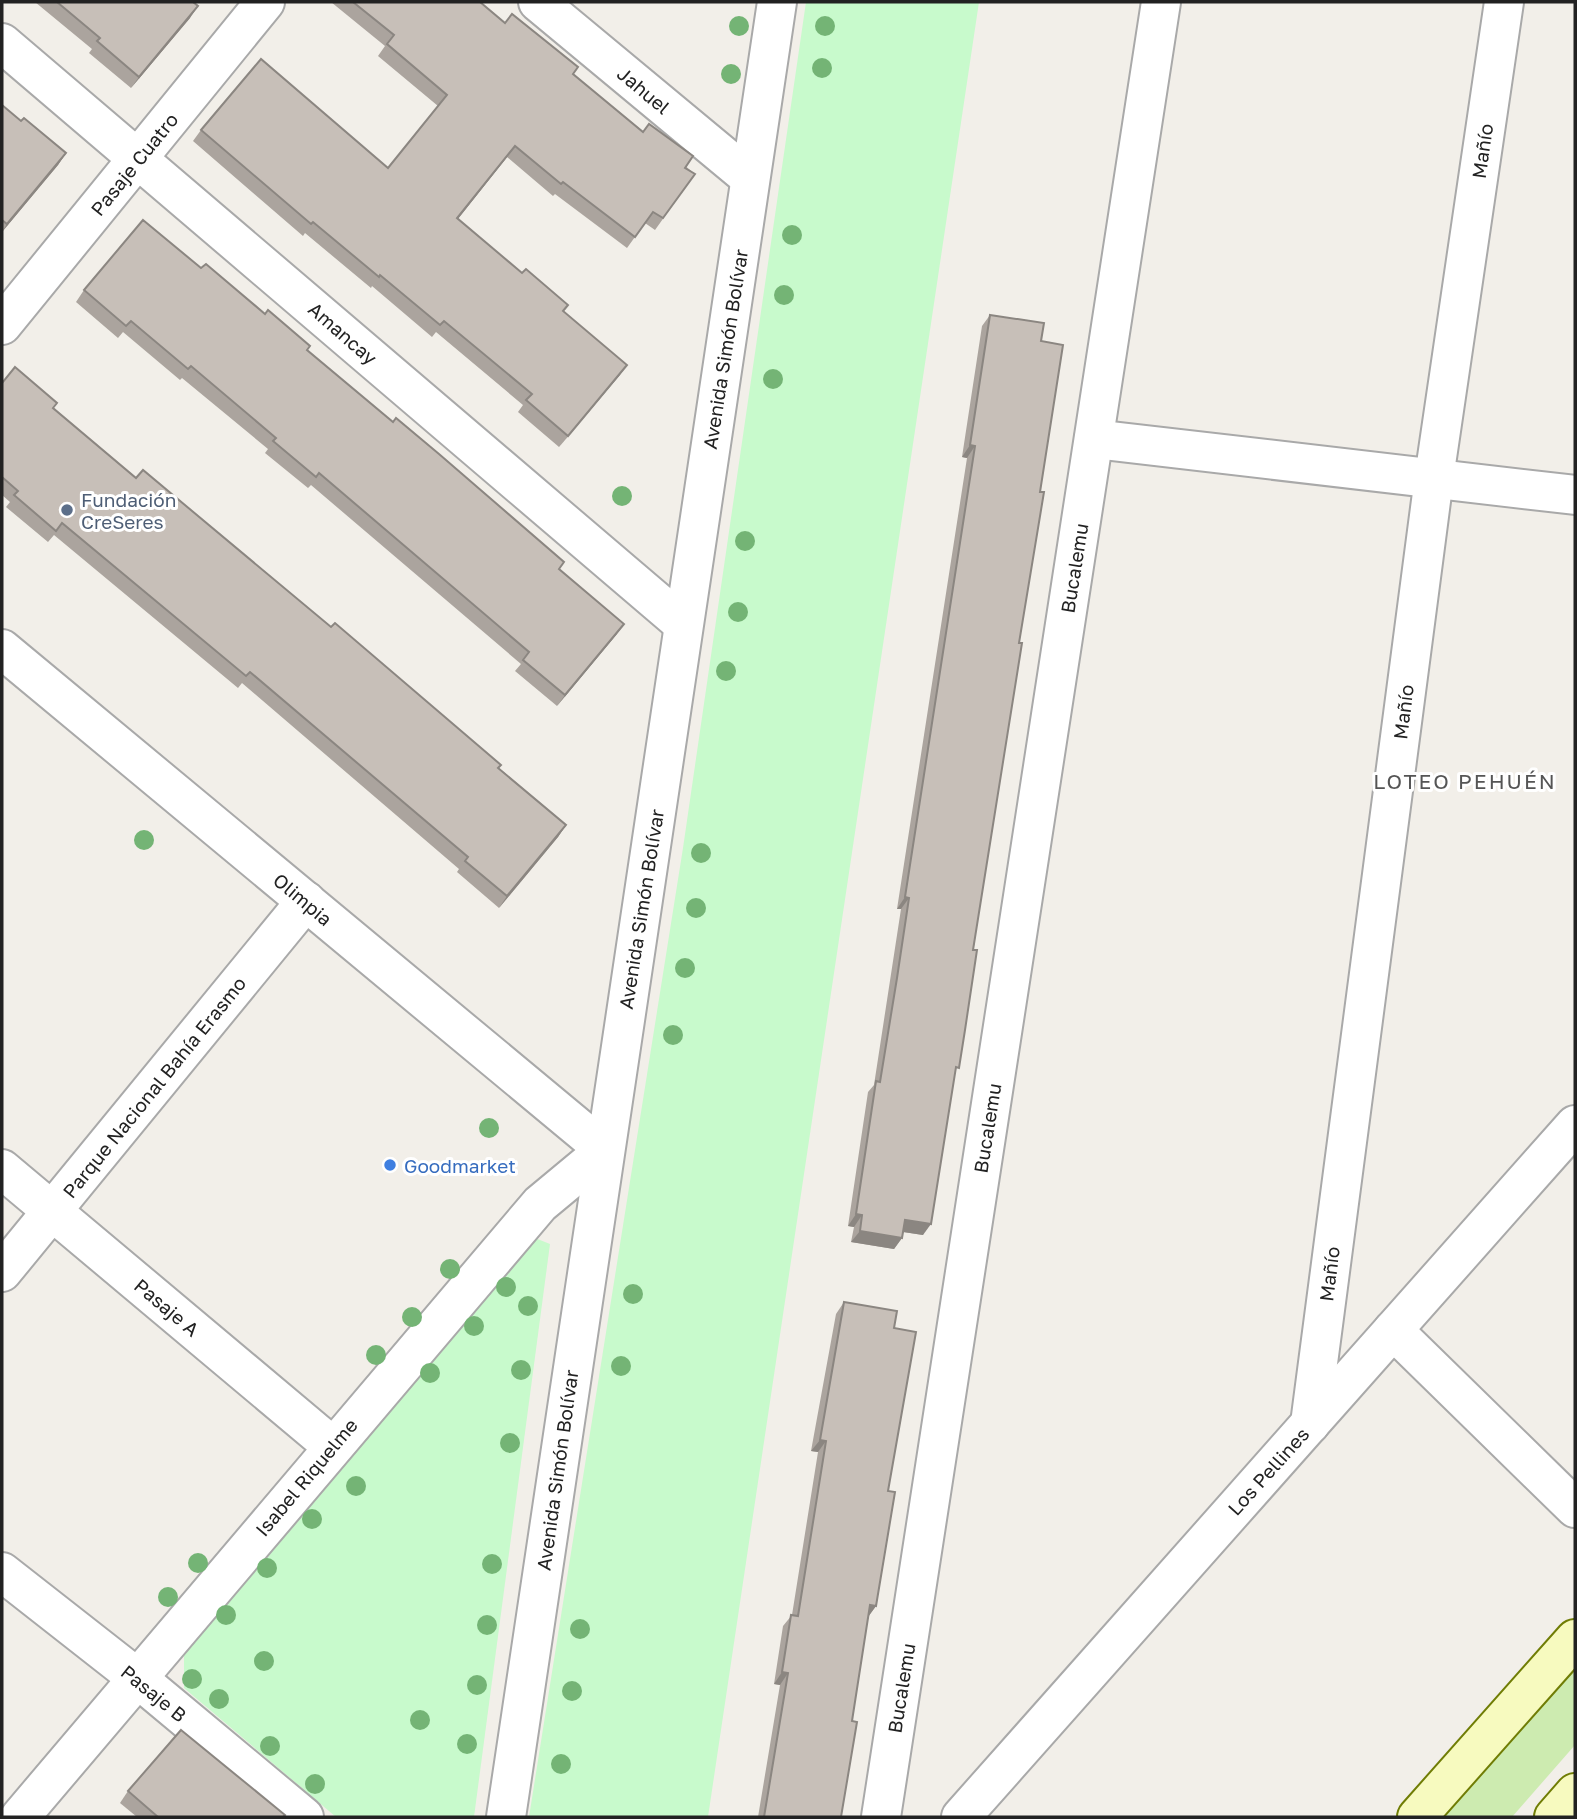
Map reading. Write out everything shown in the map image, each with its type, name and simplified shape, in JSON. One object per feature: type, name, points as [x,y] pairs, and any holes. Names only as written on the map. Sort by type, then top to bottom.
[{"type":"main road","points":[[1417,1817],[1575,1639]]},
{"type":"main road","points":[[1554,1817],[1575,1793]]},
{"type":"street","name":"Pasaje Cuatro","points":[[2,325],[265,2]]},
{"type":"street","name":"Jahuel","points":[[538,2],[750,178]]},
{"type":"street","name":"Avenida Simón Bolívar","points":[[506,1817],[776,2]]},
{"type":"street","name":"Bucalemu","points":[[881,1817],[1161,2]]},
{"type":"street","name":"Mañío","points":[[1310,1424],[1434,478],[1504,2]]},
{"type":"street","name":"Amancay","points":[[2,43],[683,624]]},
{"type":"street","points":[[1094,439],[1575,495]]},
{"type":"street","name":"Olimpia","points":[[2,649],[605,1150]]},
{"type":"street","name":"Parque Nacional Bahía Erasmo","points":[[2,1272],[306,901]]},
{"type":"street","name":"Los Pellines","points":[[961,1817],[1575,1125]]},
{"type":"street","name":"Isabel Riquelme","points":[[20,1817],[540,1203],[605,1150]]},
{"type":"street","name":"Pasaje A","points":[[2,1169],[332,1446]]},
{"type":"street","points":[[1393,1331],[1575,1508]]},
{"type":"street","name":"Pasaje B","points":[[2,1572],[136,1677],[304,1817]]},
{"type":"green space","points":[[806,2],[979,2],[708,1817],[529,1817],[683,848]]},
{"type":"green space","points":[[535,1238],[550,1244],[474,1817],[336,1817],[184,1688],[184,1650]]},
{"type":"green space","points":[[1575,1666],[1575,1745],[1512,1817],[1444,1817]]},
{"type":"building","points":[[57,2],[193,2],[198,6],[139,77],[97,41],[100,38]]},
{"type":"building","points":[[353,2],[480,2],[505,23],[512,14],[578,67],[573,74],[643,132],[649,124],[693,156],[685,168],[695,174],[663,218],[653,212],[635,237],[563,182],[561,184],[515,146],[457,218],[522,273],[526,269],[568,305],[563,311],[627,365],[568,436],[526,400],[532,394],[444,321],[440,325],[313,222],[311,224],[201,130],[261,59],[388,168],[447,95],[387,44],[394,35]]},
{"type":"building","points":[[2,105],[21,121],[24,118],[66,153],[7,224],[2,220]]},
{"type":"building","points":[[143,220],[201,268],[206,264],[265,314],[268,310],[310,346],[307,350],[393,422],[396,418],[564,562],[559,569],[624,624],[565,695],[523,660],[529,652],[319,473],[316,477],[273,441],[276,438],[191,366],[188,369],[131,321],[126,326],[84,290]]},
{"type":"building","points":[[990,315],[1044,323],[1041,341],[1063,345],[1040,492],[1044,492],[1019,643],[1022,643],[973,950],[977,950],[965,1030],[959,1068],[956,1067],[931,1224],[905,1220],[902,1238],[860,1231],[862,1215],[856,1214],[876,1081],[880,1082],[909,898],[905,897],[975,446],[970,445]]},
{"type":"building","points":[[15,367],[57,403],[53,408],[136,478],[143,470],[331,627],[335,623],[501,765],[498,768],[566,825],[507,896],[465,861],[468,857],[250,672],[246,676],[62,523],[56,531],[14,495],[18,491],[2,477],[2,383]]},
{"type":"building","points":[[844,1302],[897,1311],[894,1328],[916,1332],[888,1491],[895,1492],[876,1606],[870,1605],[852,1721],[857,1722],[841,1817],[764,1817],[788,1673],[782,1672],[791,1615],[798,1616],[826,1441],[820,1440]]},
{"type":"building","points":[[181,1730],[285,1815],[158,1817],[128,1791]]},
{"type":"place","name":"Fundación CreSeres","points":[[67,510]]},
{"type":"place","name":"Goodmarket","points":[[390,1165]]},
{"type":"district","name":"LOTEO PEHUÉN","points":[[1465,781]]}]
